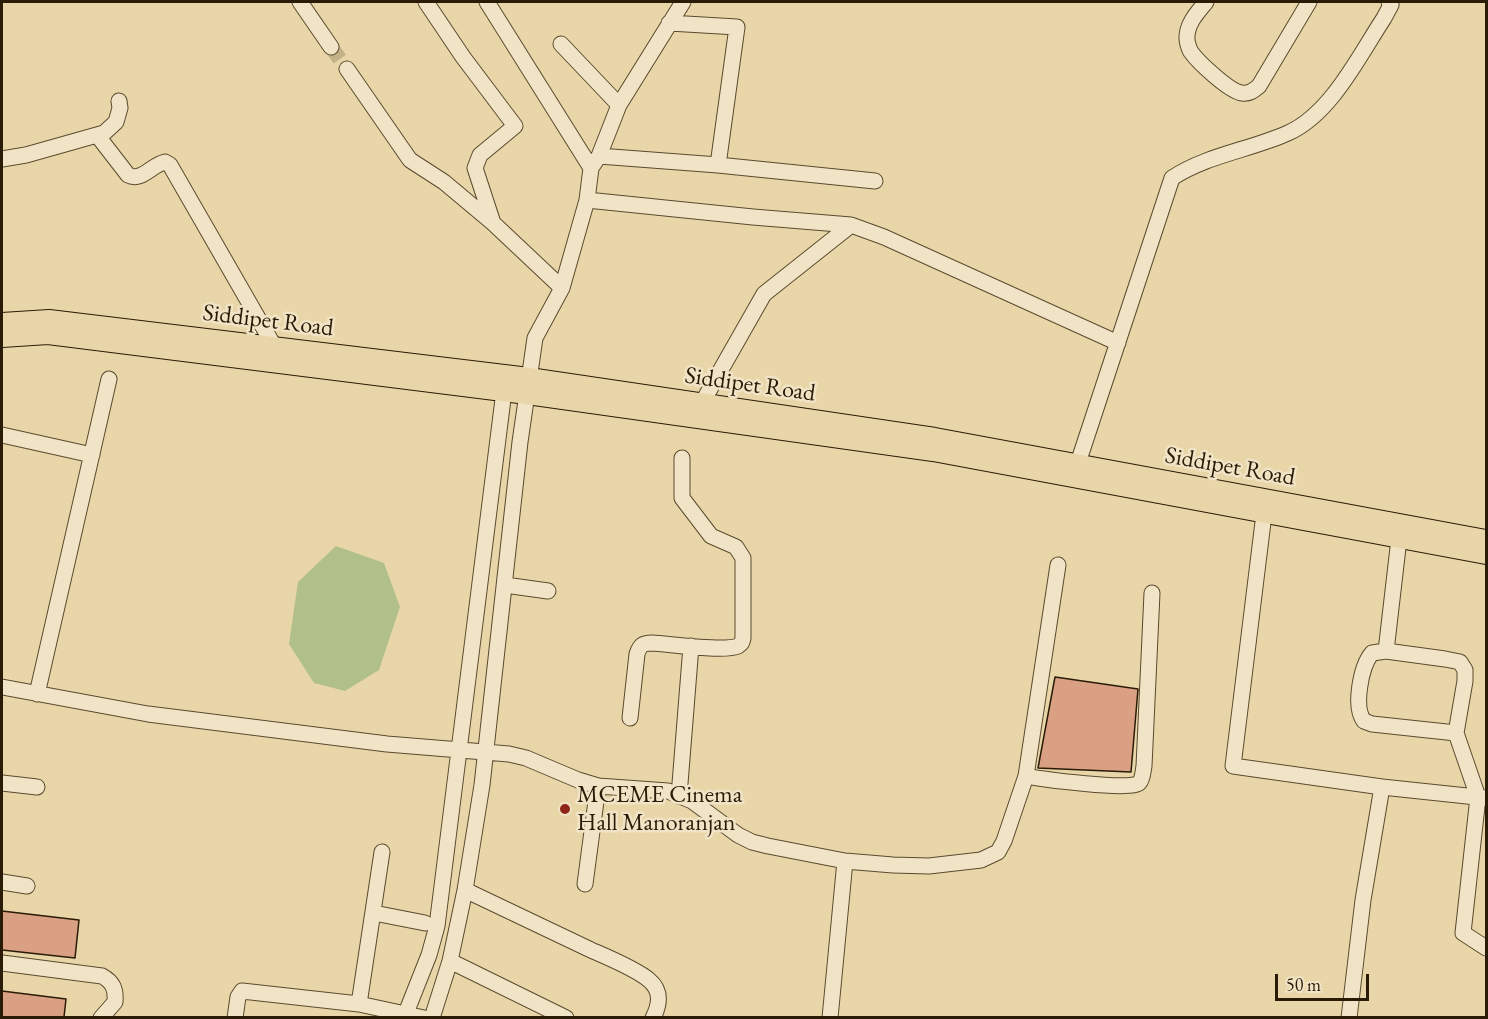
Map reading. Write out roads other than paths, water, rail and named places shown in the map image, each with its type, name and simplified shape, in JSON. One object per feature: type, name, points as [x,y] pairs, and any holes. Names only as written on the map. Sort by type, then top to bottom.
[{"type":"main road","name":"Siddipet Road","points":[[2,322],[49,320],[274,346],[505,383]]},
{"type":"main road","name":"Siddipet Road","points":[[2,338],[48,335],[528,386],[933,452],[1486,555]]},
{"type":"main road","name":"Siddipet Road","points":[[528,386],[702,403],[935,437],[1486,539]]},
{"type":"street","points":[[300,2],[331,47]]},
{"type":"street","points":[[426,2],[463,57],[515,126],[480,155],[475,168],[493,223]]},
{"type":"street","points":[[487,2],[552,103],[595,162]]},
{"type":"street","points":[[432,1017],[450,961],[465,890],[486,753],[535,338],[562,288],[587,200],[595,162],[619,105],[683,2]]},
{"type":"street","points":[[1206,2],[1190,22],[1187,38],[1190,51],[1224,83],[1239,93],[1245,94],[1259,86],[1309,2]]},
{"type":"street","points":[[1078,463],[1172,178],[1188,168],[1289,132],[1315,116],[1333,95],[1390,10],[1389,2]]},
{"type":"street","points":[[669,23],[737,27],[718,165]]},
{"type":"street","points":[[561,44],[619,105]]},
{"type":"street","points":[[347,69],[410,160],[444,182],[493,223],[562,288]]},
{"type":"street","points":[[2,159],[26,155],[104,133],[116,122],[120,108],[119,101]]},
{"type":"street","points":[[97,135],[128,175],[133,178],[158,163],[165,162],[170,165],[274,346]]},
{"type":"street","points":[[595,162],[718,165],[875,182]]},
{"type":"street","points":[[587,200],[753,218],[851,225],[884,237],[1118,343]]},
{"type":"street","points":[[702,403],[764,294],[851,225]]},
{"type":"street","points":[[37,694],[109,379]]},
{"type":"street","points":[[405,1016],[429,955],[437,926],[505,383]]},
{"type":"street","points":[[2,435],[92,455]]},
{"type":"street","points":[[630,718],[637,654],[640,646],[644,643],[652,643],[722,648],[736,646],[741,643],[744,629],[743,558],[736,548],[711,537],[682,498],[682,458]]},
{"type":"street","points":[[1264,514],[1233,766],[1382,787],[1482,797]]},
{"type":"street","points":[[1386,651],[1399,539]]},
{"type":"street","points":[[482,562],[507,565]]},
{"type":"street","points":[[2,687],[148,714],[387,744],[509,754],[526,758],[598,786],[668,791],[692,801],[721,824],[752,842],[845,861],[929,866],[981,861],[998,852],[1004,841],[1026,776],[1058,565]]},
{"type":"street","points":[[505,585],[548,591]]},
{"type":"street","points":[[1026,776],[1129,786],[1136,786],[1140,782],[1144,766],[1152,593]]},
{"type":"street","points":[[679,796],[691,646]]},
{"type":"street","points":[[1456,733],[1372,724],[1364,721],[1358,709],[1366,660],[1372,653],[1386,651],[1445,658],[1460,662],[1465,670],[1456,733],[1482,797],[1463,933],[1486,948]]},
{"type":"street","points":[[469,664],[496,666]]},
{"type":"street","points":[[2,783],[37,787]]},
{"type":"street","points":[[585,884],[598,786]]},
{"type":"street","points":[[1348,1017],[1363,900],[1382,787]]},
{"type":"street","points":[[359,1004],[382,852]]},
{"type":"street","points":[[830,1017],[845,861]]},
{"type":"street","points":[[2,882],[27,886]]},
{"type":"street","points":[[465,890],[648,979],[660,1000],[653,1017]]},
{"type":"street","points":[[374,913],[425,923]]},
{"type":"street","points":[[450,961],[566,1017]]},
{"type":"street","points":[[2,963],[102,976],[114,986],[115,1002],[101,1017]]},
{"type":"street","points":[[235,1017],[238,997],[242,991],[359,1004],[405,1016],[424,1017]]},
{"type":"tunnel","points":[[331,47],[347,69]]},
{"type":"place","name":"MCEME Cinema Hall Manoranjan","points":[[565,809]]}]
